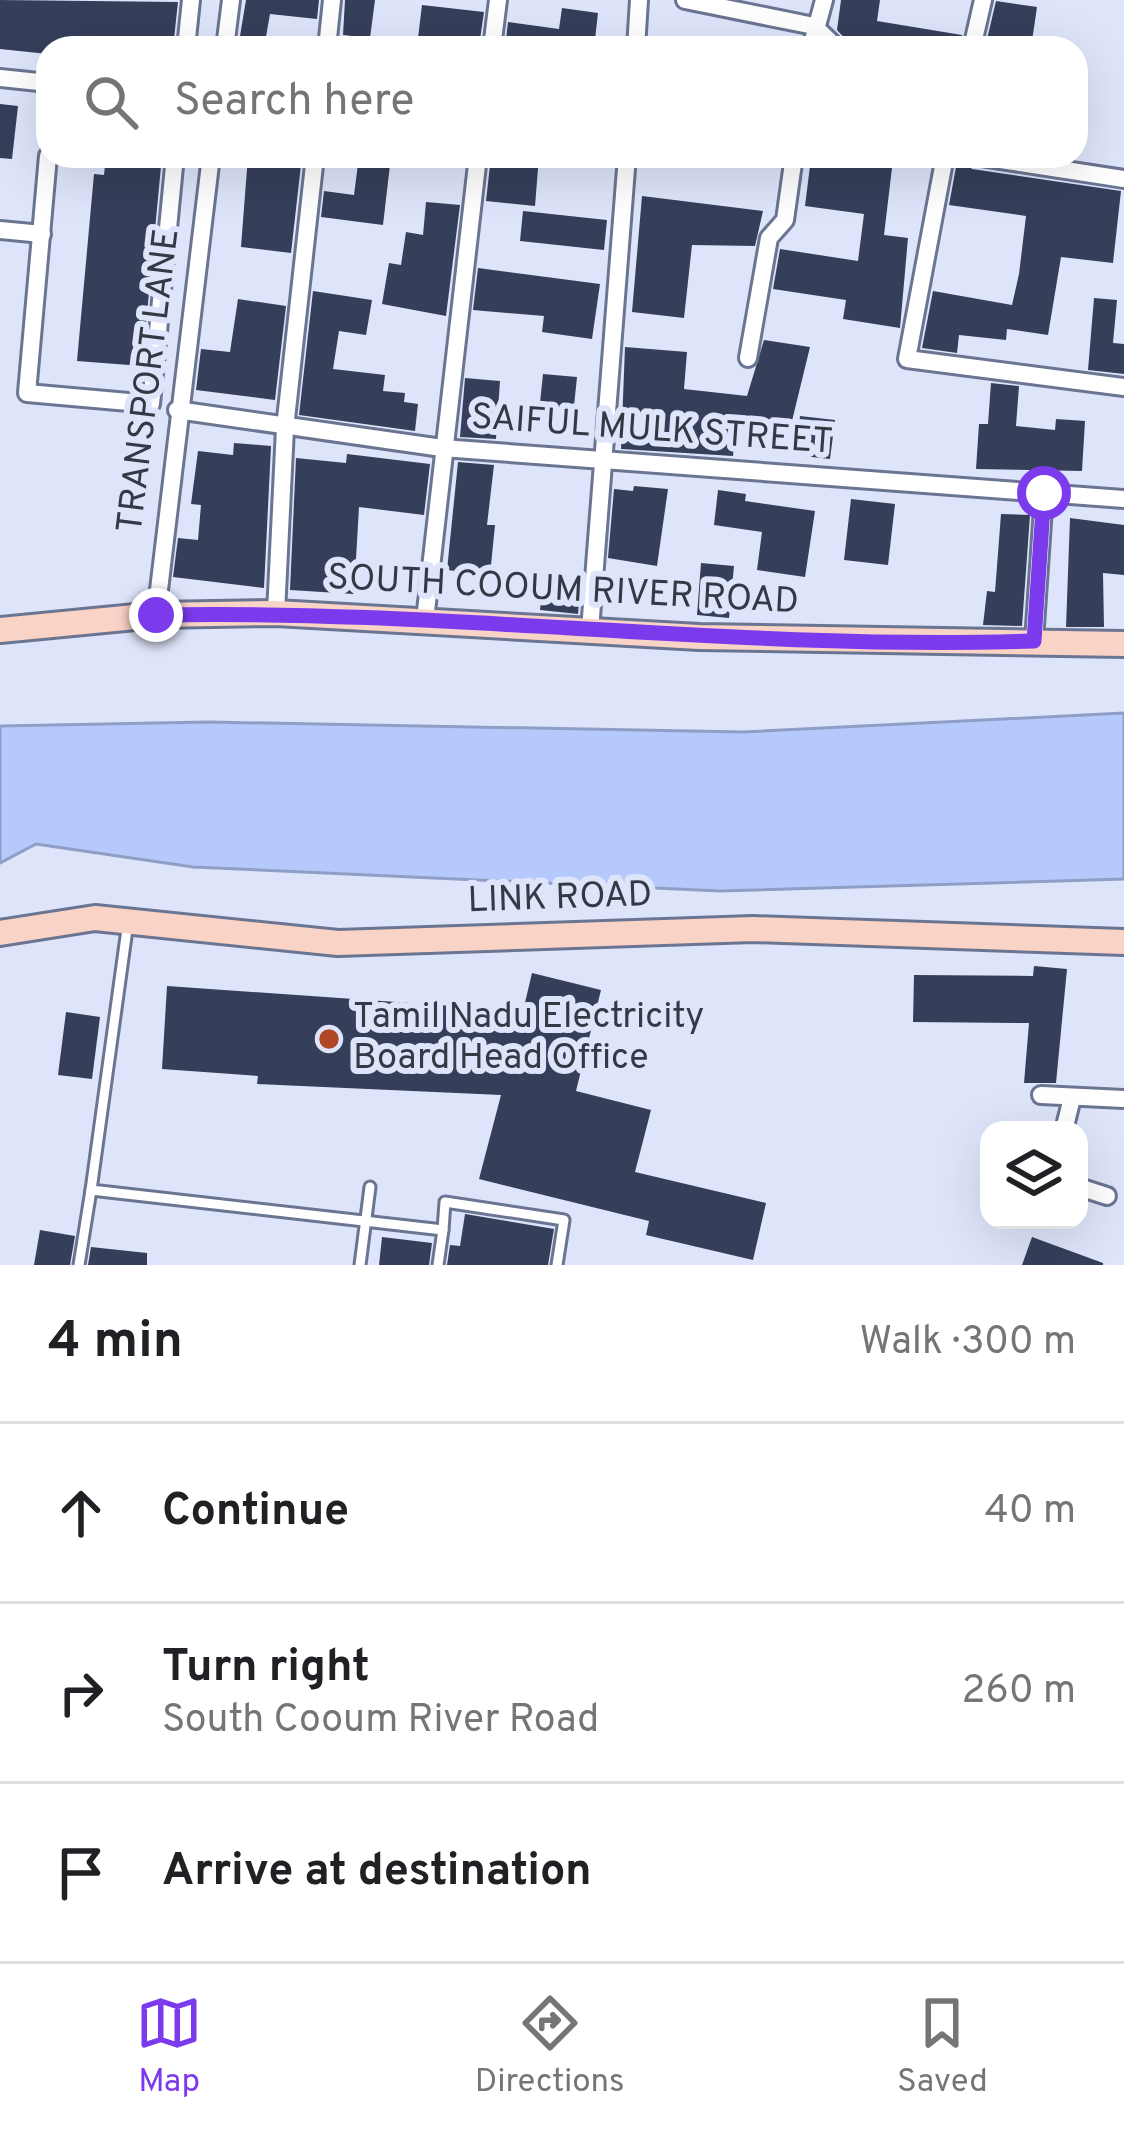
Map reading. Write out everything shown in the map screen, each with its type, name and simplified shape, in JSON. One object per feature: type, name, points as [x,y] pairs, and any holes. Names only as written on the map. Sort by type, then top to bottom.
[{"type":"street","points":[[187,36],[190,0]]},
{"type":"street","points":[[226,36],[231,0]]},
{"type":"street","points":[[328,36],[332,0]]},
{"type":"street","points":[[494,36],[498,0]]},
{"type":"street","points":[[637,36],[639,0]]},
{"type":"street","points":[[685,0],[814,26],[825,36]]},
{"type":"street","points":[[813,36],[824,0]]},
{"type":"street","points":[[975,36],[983,0]]},
{"type":"street","points":[[0,78],[36,82]]},
{"type":"street","points":[[47,168],[27,393],[151,404],[174,168]]},
{"type":"street","name":"TRANSPORT LANE","points":[[156,615],[209,168]]},
{"type":"street","points":[[276,613],[285,428],[314,168]]},
{"type":"street","points":[[425,620],[477,168]]},
{"type":"street","points":[[590,630],[626,168]]},
{"type":"street","points":[[748,358],[769,238],[784,220],[792,168]]},
{"type":"street","points":[[943,168],[907,358],[1124,387]]},
{"type":"street","points":[[1052,168],[1124,179]]},
{"type":"street","points":[[0,230],[42,234]]},
{"type":"street","name":"SAIFUL MULK STREET","points":[[177,410],[442,448],[1124,499]]},
{"type":"street","points":[[1034,641],[1044,493]]},
{"type":"street","name":"SOUTH COOUM RIVER ROAD","points":[[0,630],[156,615],[276,613],[795,640],[1124,644]]},
{"type":"street","name":"LINK ROAD","points":[[0,933],[95,918],[338,943],[753,928],[1124,942]]},
{"type":"street","points":[[1041,1095],[1124,1099]]},
{"type":"street","points":[[1066,1121],[1072,1098]]},
{"type":"street","points":[[1088,1190],[1106,1196]]},
{"type":"lane","points":[[79,1265],[129,920]]},
{"type":"lane","points":[[360,1265],[370,1187]]},
{"type":"lane","points":[[91,1190],[442,1230]]},
{"type":"lane","points":[[438,1265],[445,1202],[564,1220],[556,1265]]},
{"type":"water","points":[[1124,713],[1124,879],[720,891],[193,867],[36,844],[0,863],[0,726],[209,722],[743,732]]},
{"type":"building","points":[[0,0],[178,2],[174,36],[36,36],[36,53],[0,49]]},
{"type":"building","points":[[246,0],[319,0],[317,19],[270,14],[266,36],[240,36]]},
{"type":"building","points":[[345,0],[375,0],[370,36],[343,35]]},
{"type":"building","points":[[841,0],[880,0],[877,21],[962,35],[842,36],[837,30]]},
{"type":"building","points":[[996,1],[1037,7],[1033,36],[988,36]]},
{"type":"building","points":[[422,5],[484,12],[480,36],[418,36]]},
{"type":"building","points":[[562,8],[598,13],[595,36],[506,36],[508,22],[559,29]]},
{"type":"building","points":[[0,104],[18,106],[12,159],[0,158]]},
{"type":"building","points":[[105,168],[161,168],[142,366],[77,361],[94,174],[104,175]]},
{"type":"building","points":[[247,168],[301,168],[291,253],[241,247]]},
{"type":"building","points":[[357,168],[390,168],[383,225],[321,217],[324,191],[354,195]]},
{"type":"building","points":[[490,168],[538,168],[535,206],[486,201]]},
{"type":"building","points":[[810,168],[892,168],[884,235],[908,238],[900,328],[843,319],[846,300],[773,289],[780,249],[858,261],[864,214],[805,206]]},
{"type":"building","points":[[956,168],[1121,191],[1113,263],[1061,257],[1048,335],[1007,329],[1006,340],[959,335],[957,353],[922,348],[933,291],[1012,305],[1019,274],[1026,216],[949,205]]},
{"type":"building","points":[[642,196],[763,211],[755,246],[692,245],[684,318],[632,312]]},
{"type":"building","points":[[426,202],[460,205],[446,316],[382,304],[389,263],[401,265],[406,232],[423,235]]},
{"type":"building","points":[[523,211],[607,220],[604,250],[520,241]]},
{"type":"building","points":[[478,268],[600,284],[592,339],[542,332],[544,316],[473,310]]},
{"type":"building","points":[[313,291],[372,300],[366,335],[339,331],[333,369],[385,375],[383,391],[405,393],[404,402],[418,404],[415,431],[299,415]]},
{"type":"building","points":[[1094,298],[1117,300],[1113,343],[1124,344],[1124,374],[1088,370]]},
{"type":"building","points":[[238,299],[286,306],[275,400],[196,390],[201,349],[230,352]]},
{"type":"building","points":[[764,340],[810,347],[791,425],[737,415],[733,456],[621,449],[625,347],[687,352],[684,389],[747,396]]},
{"type":"building","points":[[543,374],[577,377],[573,416],[539,412]]},
{"type":"building","points":[[465,378],[500,381],[496,439],[460,437]]},
{"type":"building","points":[[991,383],[1019,386],[1016,426],[1055,430],[1056,419],[1085,421],[1082,471],[976,469],[979,424],[988,424]]},
{"type":"building","points":[[800,416],[835,420],[830,459],[795,455]]},
{"type":"building","points":[[234,443],[271,446],[264,588],[173,577],[178,538],[198,540],[201,505],[191,504],[198,451],[233,455]]},
{"type":"building","points":[[347,454],[430,464],[424,515],[359,507],[354,594],[290,590],[296,458],[346,463]]},
{"type":"building","points":[[458,462],[494,465],[487,525],[495,525],[490,575],[447,570]]},
{"type":"building","points":[[634,486],[668,489],[657,566],[608,558],[614,489],[633,491]]},
{"type":"building","points":[[718,490],[746,494],[745,501],[815,511],[805,577],[757,570],[762,532],[714,525]]},
{"type":"building","points":[[851,499],[895,504],[888,565],[844,560]]},
{"type":"building","points":[[1001,514],[1030,515],[1022,626],[983,625],[987,591],[995,592]]},
{"type":"building","points":[[1070,518],[1124,525],[1124,575],[1103,573],[1104,627],[1066,627]]},
{"type":"building","points":[[701,563],[734,566],[729,618],[697,615]]},
{"type":"building","points":[[542,587],[580,591],[578,614],[540,610]]},
{"type":"building","points":[[1034,966],[1067,969],[1056,1083],[1024,1083],[1029,1023],[913,1022],[914,975],[1033,976]]},
{"type":"building","points":[[532,973],[601,990],[576,1091],[651,1110],[635,1172],[766,1203],[753,1260],[646,1235],[649,1221],[479,1179],[501,1095],[257,1084],[258,1076],[162,1069],[167,986],[523,1011]]},
{"type":"building","points":[[66,1012],[100,1017],[92,1079],[58,1075]]},
{"type":"building","points":[[465,1214],[554,1229],[548,1265],[447,1265],[450,1245],[460,1246]]},
{"type":"building","points":[[40,1230],[75,1236],[70,1265],[34,1265]]},
{"type":"building","points":[[382,1237],[432,1243],[429,1265],[379,1265]]},
{"type":"building","points":[[1032,1237],[1103,1263],[1103,1265],[1022,1265]]},
{"type":"building","points":[[91,1247],[147,1253],[147,1265],[88,1265]]},
{"type":"place","name":"Tamil Nadu Electricity Board Head Office","points":[[329,1039]]},
{"type":"route","points":[[156,615],[276,613],[699,637],[1034,641],[1044,493]]}]
